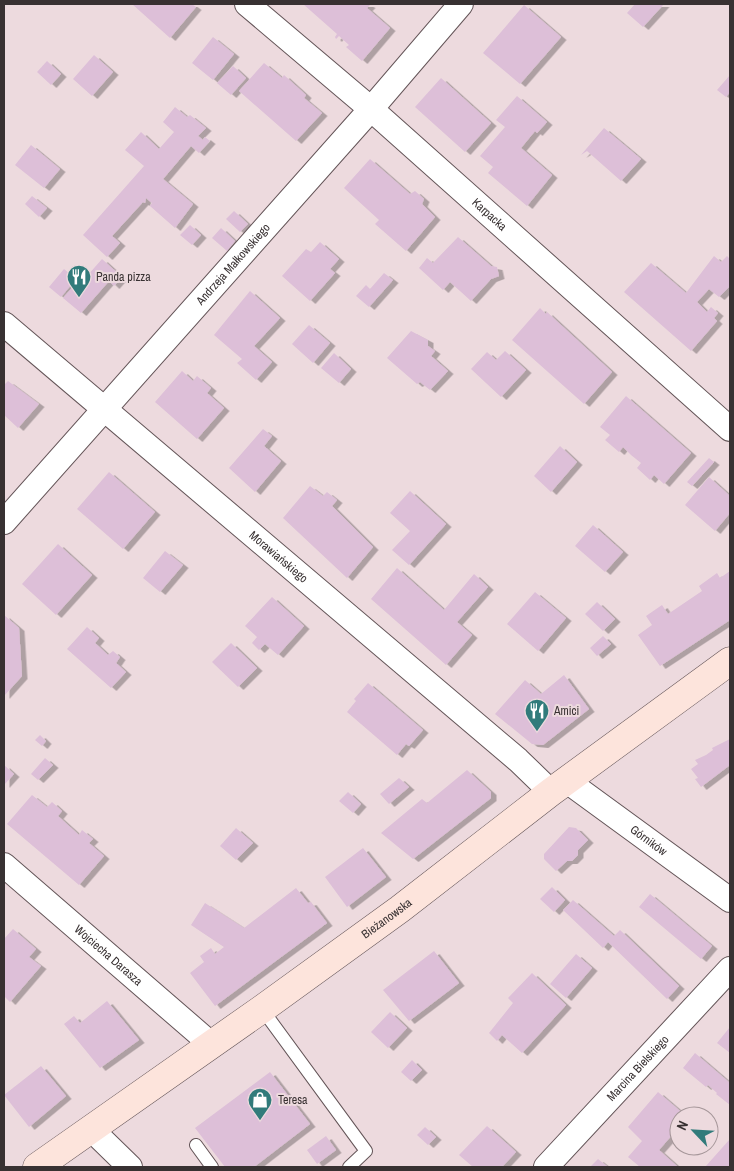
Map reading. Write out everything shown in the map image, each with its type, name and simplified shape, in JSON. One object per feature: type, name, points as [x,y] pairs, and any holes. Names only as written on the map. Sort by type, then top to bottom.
[{"type":"street","name":"Karpacka","points":[[247,4],[371,109],[730,429]]},
{"type":"street","name":"Andrzeja Małkowskiego","points":[[4,522],[371,109],[461,4]]},
{"type":"street","name":"Morawiańskiego","points":[[4,324],[102,410],[518,760],[559,786]]},
{"type":"street","name":"Bieżanowska","points":[[37,1167],[262,1010],[400,909],[559,786],[730,661]]},
{"type":"street","name":"Górników","points":[[559,786],[730,900]]},
{"type":"street","name":"Wojciecha Darasza","points":[[4,865],[212,1045]]},
{"type":"street","name":"Marcina Bielskiego","points":[[546,1167],[730,968]]},
{"type":"street","points":[[91,1129],[130,1167]]},
{"type":"lane","points":[[262,1010],[366,1151],[349,1167]]},
{"type":"lane","points":[[196,1145],[212,1167]]},
{"type":"building","points":[[132,4],[192,4],[196,7],[170,38]]},
{"type":"building","points":[[303,4],[368,4],[370,5],[367,8],[390,28],[362,61],[346,47],[349,45],[339,36],[336,39],[337,34]]},
{"type":"building","points":[[635,4],[664,4],[643,27],[627,13]]},
{"type":"building","points":[[524,5],[561,37],[520,84],[483,53]]},
{"type":"building","points":[[213,37],[234,54],[213,80],[192,63]]},
{"type":"building","points":[[94,55],[113,72],[92,96],[73,79]]},
{"type":"building","points":[[47,61],[61,74],[51,85],[37,72]]},
{"type":"building","points":[[264,63],[282,78],[284,75],[306,95],[304,98],[322,113],[296,141],[239,91]]},
{"type":"building","points":[[233,66],[246,78],[231,95],[217,83]]},
{"type":"building","points":[[730,75],[730,92],[726,97],[717,90]]},
{"type":"building","points":[[441,78],[491,123],[465,152],[415,107]]},
{"type":"building","points":[[517,96],[547,122],[537,133],[535,131],[521,148],[552,175],[527,206],[488,173],[493,167],[480,156],[505,127],[496,120]]},
{"type":"building","points":[[175,107],[187,117],[190,115],[206,128],[198,136],[203,140],[205,137],[210,141],[199,153],[191,146],[163,179],[193,204],[175,228],[150,206],[152,203],[146,198],[145,203],[143,202],[112,236],[120,243],[107,257],[83,235],[144,166],[125,150],[141,132],[159,149],[174,132],[163,122]]},
{"type":"building","points":[[604,128],[641,159],[621,181],[587,151],[581,155]]},
{"type":"building","points":[[31,145],[60,169],[44,188],[15,165]]},
{"type":"building","points":[[370,159],[410,194],[415,191],[424,199],[422,204],[435,217],[406,251],[375,224],[379,220],[344,188]]},
{"type":"building","points":[[32,196],[47,208],[39,217],[25,204]]},
{"type":"building","points":[[234,211],[248,224],[240,232],[226,219]]},
{"type":"building","points":[[190,225],[201,235],[192,245],[180,235]]},
{"type":"building","points":[[221,228],[235,241],[227,251],[212,238]]},
{"type":"building","points":[[458,237],[491,266],[497,267],[499,276],[491,279],[471,301],[450,282],[443,290],[419,268],[427,258],[433,263]]},
{"type":"building","points":[[320,242],[339,259],[330,269],[335,273],[310,301],[282,276],[306,249],[311,252]]},
{"type":"building","points":[[714,256],[721,262],[727,256],[730,259],[730,286],[719,297],[709,289],[697,302],[707,312],[711,307],[718,313],[714,318],[717,321],[691,351],[624,292],[651,263],[686,293]]},
{"type":"building","points":[[102,259],[122,277],[114,286],[109,281],[81,313],[63,298],[77,282],[80,284]]},
{"type":"building","points":[[64,269],[76,279],[61,297],[49,287]]},
{"type":"building","points":[[384,273],[393,280],[369,307],[356,296],[366,285],[370,289]]},
{"type":"building","points":[[250,291],[280,318],[254,346],[272,362],[256,380],[237,363],[242,359],[214,335]]},
{"type":"building","points":[[540,308],[546,314],[547,312],[612,372],[584,404],[512,340]]},
{"type":"building","points":[[309,325],[330,343],[313,363],[292,344]]},
{"type":"building","points":[[411,331],[428,340],[428,346],[435,351],[431,356],[448,371],[430,390],[420,382],[417,384],[387,358]]},
{"type":"building","points":[[505,351],[526,370],[501,397],[471,369],[487,352],[496,360]]},
{"type":"building","points":[[334,353],[351,369],[339,383],[321,368]]},
{"type":"building","points":[[182,371],[193,381],[197,376],[211,388],[207,393],[224,408],[197,439],[155,402]]},
{"type":"building","points":[[8,381],[39,404],[18,428],[4,415],[4,385]]},
{"type":"building","points":[[626,396],[691,453],[664,484],[654,475],[650,480],[637,468],[641,463],[623,447],[619,452],[605,440],[610,435],[600,427]]},
{"type":"building","points":[[263,429],[272,436],[264,446],[281,461],[255,492],[229,468]]},
{"type":"building","points":[[560,446],[577,462],[551,492],[534,476]]},
{"type":"building","points":[[709,458],[714,462],[692,486],[687,482]]},
{"type":"building","points":[[109,472],[155,512],[123,549],[77,509]]},
{"type":"building","points":[[709,477],[730,496],[730,513],[715,531],[685,505]]},
{"type":"building","points":[[310,486],[323,496],[327,492],[337,500],[332,506],[373,547],[347,578],[283,518]]},
{"type":"building","points":[[410,491],[446,524],[409,565],[392,550],[410,531],[390,513]]},
{"type":"building","points":[[593,525],[623,552],[605,572],[575,546]]},
{"type":"building","points":[[58,544],[92,575],[56,615],[22,584]]},
{"type":"building","points":[[165,551],[183,565],[160,592],[143,578]]},
{"type":"building","points":[[397,568],[444,610],[474,574],[488,587],[457,622],[472,635],[446,665],[371,599]]},
{"type":"building","points":[[730,571],[730,620],[660,666],[638,635],[652,625],[646,616],[662,605],[668,614],[702,591],[699,586],[717,573],[720,578]]},
{"type":"building","points":[[535,592],[566,618],[538,651],[507,624]]},
{"type":"building","points":[[272,597],[304,626],[278,655],[265,644],[259,650],[252,643],[257,637],[245,626]]},
{"type":"building","points":[[597,602],[615,619],[603,631],[585,614]]},
{"type":"building","points":[[4,615],[19,628],[22,676],[4,696]]},
{"type":"building","points":[[87,627],[99,638],[95,643],[108,655],[113,651],[120,657],[116,663],[126,672],[111,688],[67,649]]},
{"type":"building","points":[[603,636],[611,644],[597,656],[590,648]]},
{"type":"building","points":[[231,643],[257,668],[238,687],[212,662]]},
{"type":"building","points":[[564,675],[589,709],[543,745],[532,744],[495,714],[525,680],[541,694]]},
{"type":"building","points":[[368,683],[423,730],[409,746],[406,744],[397,755],[347,712],[356,701],[354,699]]},
{"type":"building","points":[[40,735],[46,741],[42,746],[35,740]]},
{"type":"building","points":[[730,739],[730,765],[701,787],[695,779],[698,778],[691,769],[698,764],[695,760],[706,755],[713,750],[712,748]]},
{"type":"building","points":[[45,758],[53,765],[38,780],[31,774]]},
{"type":"building","points":[[4,765],[14,774],[4,785]]},
{"type":"building","points":[[467,770],[491,792],[491,798],[413,859],[381,833],[422,799],[427,803]]},
{"type":"building","points":[[399,778],[409,787],[389,804],[380,794]]},
{"type":"building","points":[[348,792],[361,804],[353,813],[339,801]]},
{"type":"building","points":[[32,795],[47,807],[52,802],[62,811],[58,816],[79,835],[82,830],[93,839],[89,843],[104,856],[79,885],[7,824]]},
{"type":"building","points":[[569,827],[576,828],[588,840],[578,850],[578,855],[572,861],[567,861],[556,871],[544,859],[544,854]]},
{"type":"building","points":[[236,828],[253,843],[236,860],[220,846]]},
{"type":"building","points":[[363,848],[386,877],[347,907],[325,877]]},
{"type":"building","points":[[552,887],[565,900],[554,912],[540,899]]},
{"type":"building","points":[[296,888],[308,903],[311,902],[327,923],[215,1006],[190,973],[204,962],[200,956],[211,948],[215,954],[224,947],[191,925],[205,903],[244,928]]},
{"type":"building","points":[[650,894],[712,946],[701,959],[639,907]]},
{"type":"building","points":[[573,900],[614,936],[620,930],[679,986],[667,999],[608,942],[603,948],[563,910]]},
{"type":"building","points":[[13,929],[36,949],[29,957],[41,966],[10,1002],[4,996],[4,939]]},
{"type":"building","points":[[434,951],[459,983],[409,1021],[383,990]]},
{"type":"building","points":[[576,954],[592,968],[566,998],[550,984]]},
{"type":"building","points":[[532,973],[566,1005],[522,1053],[502,1035],[497,1041],[489,1033],[513,1003],[508,998]]},
{"type":"building","points":[[107,1001],[139,1040],[100,1068],[64,1024],[74,1016],[80,1023]]},
{"type":"building","points":[[390,1012],[407,1028],[388,1048],[371,1032]]},
{"type":"building","points":[[730,1027],[730,1053],[717,1043]]},
{"type":"building","points":[[695,1053],[730,1083],[730,1105],[708,1085],[706,1087],[683,1068]]},
{"type":"building","points":[[412,1060],[422,1070],[411,1081],[401,1072]]},
{"type":"building","points":[[41,1066],[66,1096],[29,1127],[4,1095]]},
{"type":"building","points":[[270,1072],[310,1124],[254,1167],[225,1167],[195,1128]]},
{"type":"building","points":[[658,1092],[674,1106],[669,1106],[669,1138],[659,1150],[678,1167],[640,1167],[628,1157],[642,1141],[628,1127]]},
{"type":"building","points":[[487,1126],[516,1152],[502,1167],[473,1167],[459,1155]]},
{"type":"building","points":[[425,1127],[436,1137],[428,1145],[417,1135]]},
{"type":"building","points":[[326,1136],[336,1150],[317,1164],[307,1150]]},
{"type":"building","points":[[730,1139],[730,1167],[705,1167],[715,1156],[719,1156],[719,1151]]},
{"type":"building","points":[[598,1159],[608,1167],[590,1167]]},
{"type":"place","name":"Panda pizza","points":[[79,298]]},
{"type":"place","name":"Amici","points":[[537,732]]},
{"type":"place","name":"Teresa","points":[[260,1121]]}]
